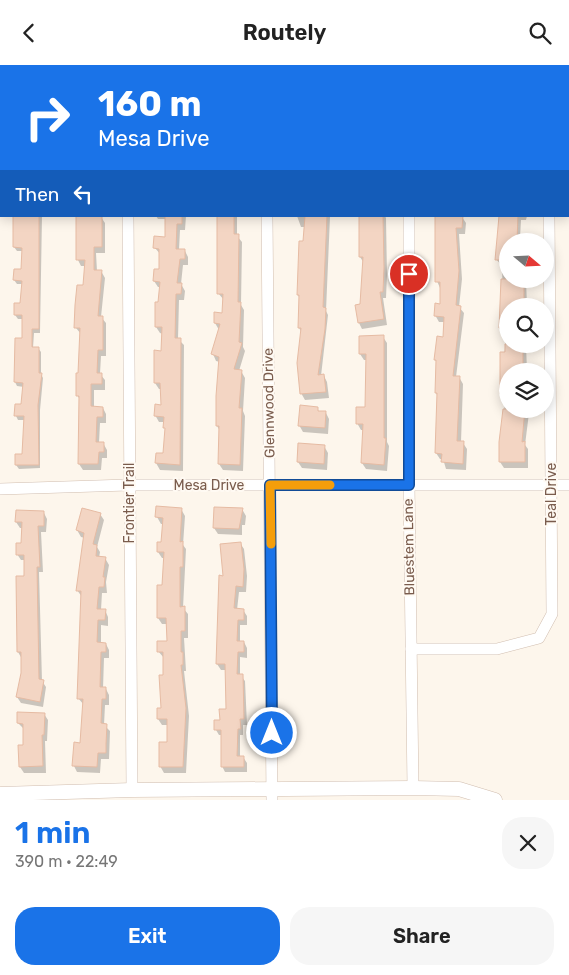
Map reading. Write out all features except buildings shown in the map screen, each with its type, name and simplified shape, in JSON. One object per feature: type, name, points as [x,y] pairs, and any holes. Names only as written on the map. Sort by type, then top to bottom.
[{"type":"street","name":"Frontier Trail","points":[[128,217],[128,485],[132,790]]},
{"type":"street","name":"Glennwood Drive","points":[[267,217],[272,795]]},
{"type":"street","name":"Bluestem Lane","points":[[409,217],[409,485],[413,788]]},
{"type":"street","name":"Teal Drive","points":[[411,649],[497,649],[539,638],[552,614],[549,217]]},
{"type":"street","name":"Mesa Drive","points":[[0,489],[128,485],[569,485]]},
{"type":"street","points":[[0,794],[132,790],[272,795],[413,788],[459,789],[495,800]]},
{"type":"slow traffic","points":[[271,544],[270,485],[330,485]]},
{"type":"route","points":[[272,733],[270,485],[409,485],[409,274]]}]
